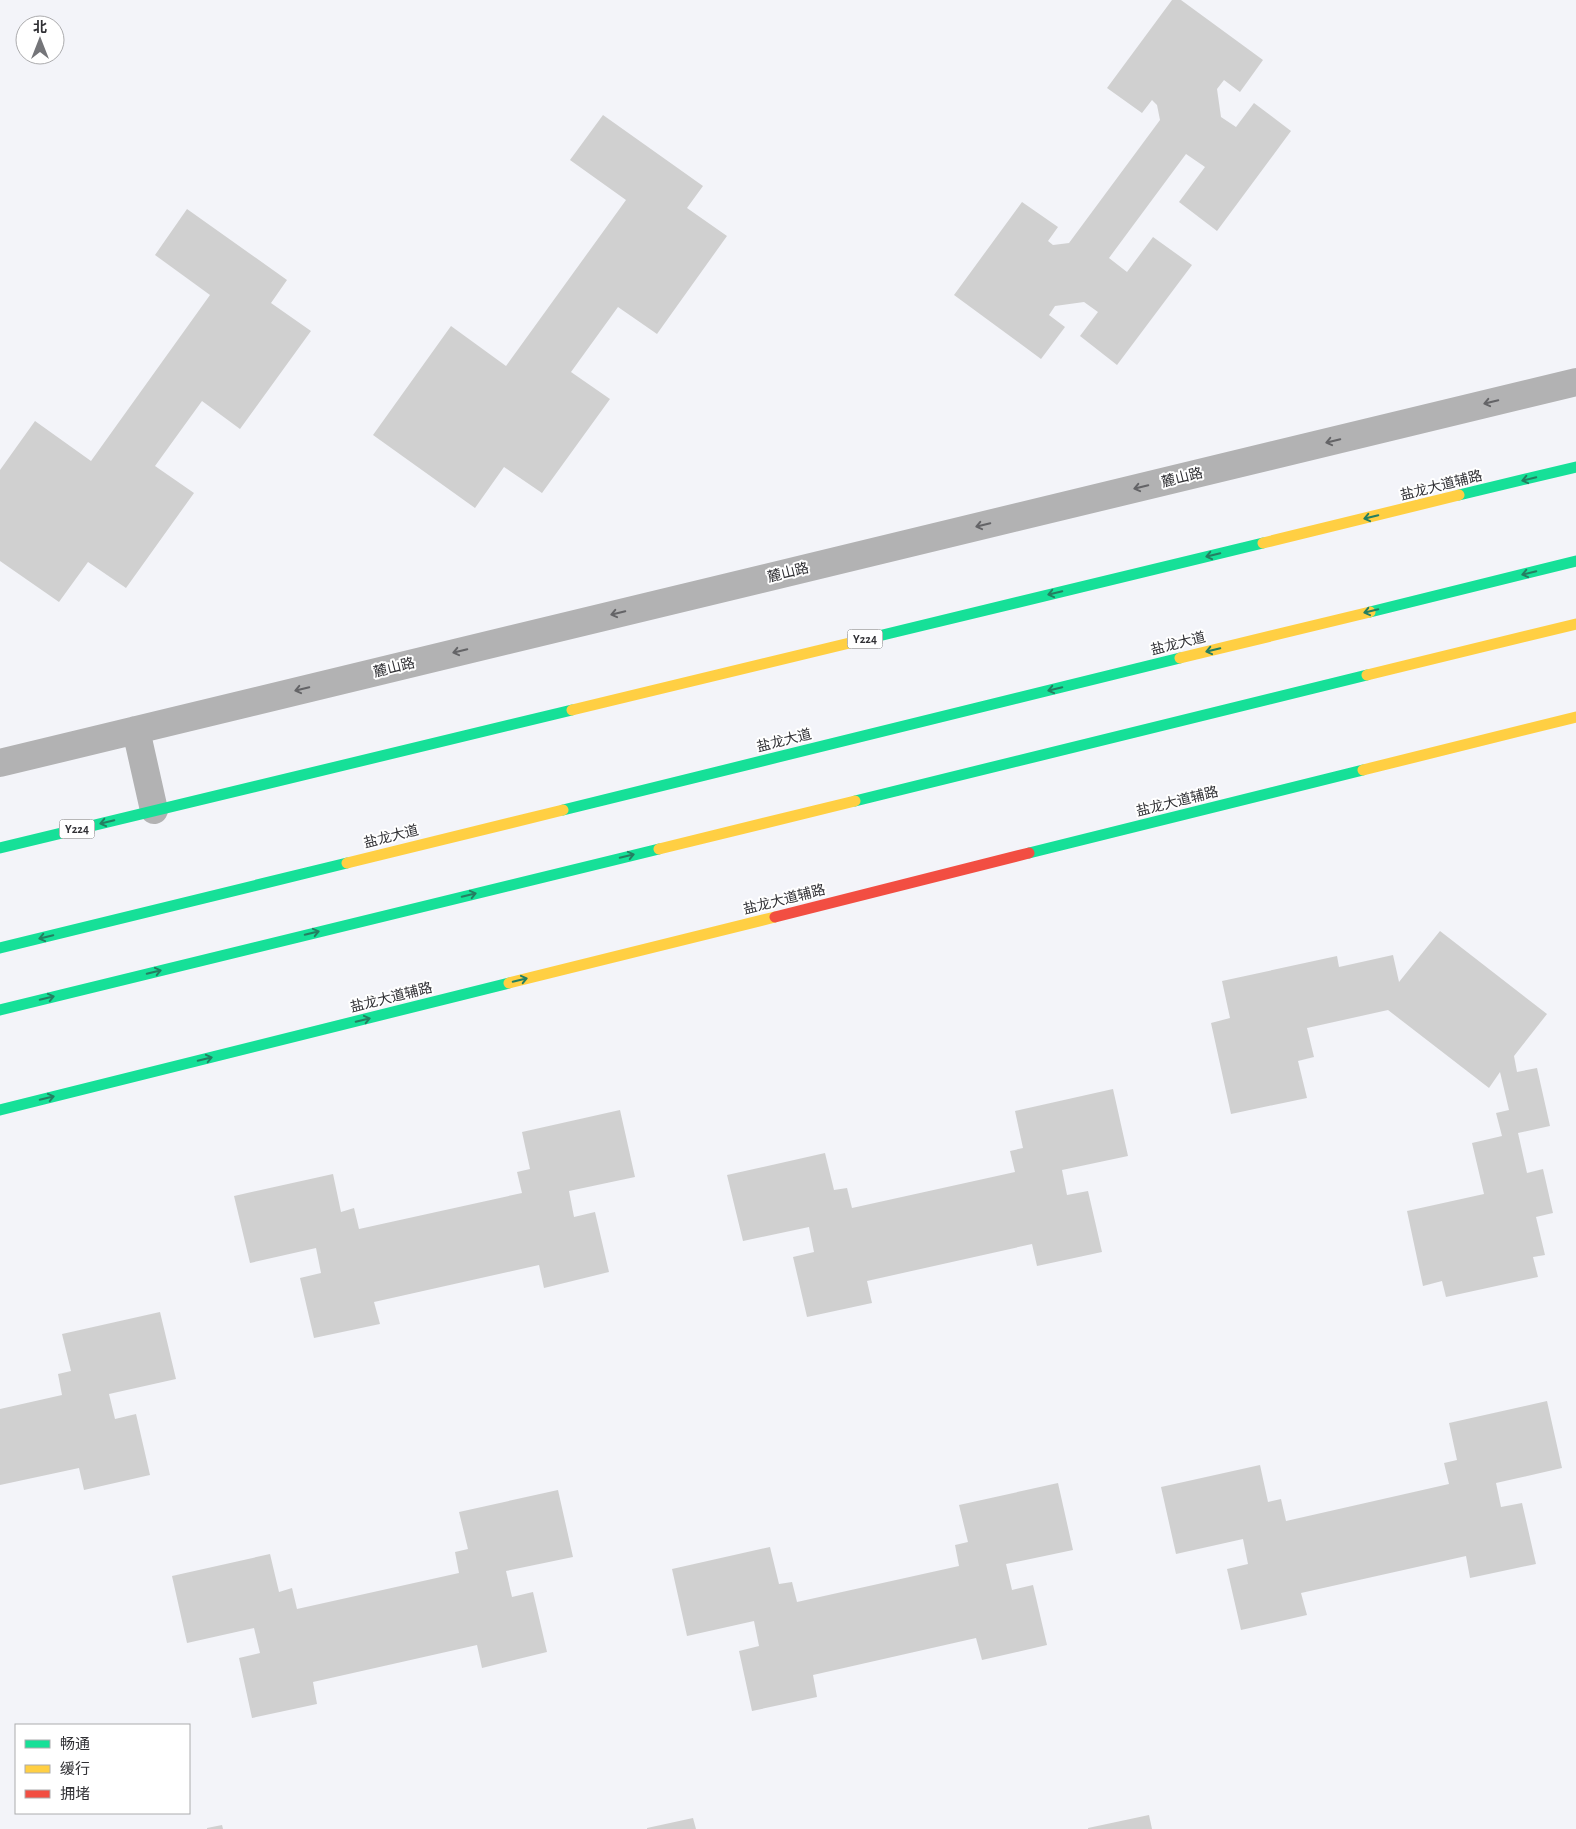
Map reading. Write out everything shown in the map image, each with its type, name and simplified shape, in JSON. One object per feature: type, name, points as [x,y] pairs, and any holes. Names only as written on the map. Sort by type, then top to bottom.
[{"type":"main road","name":"盐龙大道辅路","points":[[0,848],[1576,468]]},
{"type":"main road","name":"盐龙大道","points":[[0,948],[1576,561]]},
{"type":"main road","points":[[0,1010],[1576,624]]},
{"type":"main road","name":"盐龙大道辅路","points":[[0,1110],[1576,718]]},
{"type":"street","name":"麓山路","points":[[0,762],[1576,382]]},
{"type":"street","points":[[136,730],[154,810]]},
{"type":"building","points":[[1172,0],[1181,0],[1263,60],[1240,92],[1224,80],[1217,89],[1221,117],[1236,127],[1254,103],[1291,131],[1217,231],[1179,202],[1205,167],[1186,154],[1109,258],[1127,272],[1153,237],[1192,265],[1117,365],[1080,336],[1098,312],[1084,302],[1055,306],[1049,315],[1065,327],[1041,359],[954,295],[1022,202],[1058,227],[1048,241],[1053,245],[1069,243],[1160,120],[1157,105],[1152,100],[1142,113],[1107,88]]},
{"type":"building","points":[[603,115],[703,186],[687,208],[727,236],[657,334],[618,307],[571,372],[610,399],[542,493],[504,467],[475,508],[373,435],[451,326],[506,366],[626,200],[570,160]]},
{"type":"building","points":[[187,209],[287,280],[271,303],[311,331],[240,429],[202,401],[155,466],[194,493],[126,588],[88,562],[59,602],[0,561],[0,470],[35,421],[91,461],[210,295],[155,255]]},
{"type":"building","points":[[1440,931],[1547,1014],[1514,1056],[1517,1072],[1537,1068],[1550,1126],[1518,1133],[1527,1173],[1543,1169],[1553,1213],[1536,1217],[1545,1255],[1533,1257],[1538,1277],[1446,1297],[1442,1281],[1423,1286],[1407,1211],[1484,1194],[1472,1143],[1502,1136],[1496,1113],[1509,1110],[1500,1072],[1489,1088],[1388,1010],[1307,1028],[1314,1057],[1298,1061],[1307,1098],[1231,1114],[1211,1023],[1230,1018],[1222,981],[1337,956],[1339,967],[1393,955],[1399,982]]},
{"type":"building","points":[[1113,1089],[1128,1156],[1062,1170],[1067,1195],[1088,1191],[1102,1252],[1037,1266],[1032,1244],[867,1281],[872,1303],[807,1317],[793,1257],[814,1252],[809,1227],[743,1241],[727,1175],[825,1153],[834,1190],[847,1188],[852,1208],[1015,1172],[1010,1151],[1023,1148],[1015,1111]]},
{"type":"building","points":[[620,1110],[635,1177],[569,1191],[574,1217],[595,1212],[609,1272],[544,1288],[539,1265],[374,1302],[380,1324],[314,1338],[300,1278],[321,1273],[316,1248],[250,1263],[234,1196],[333,1174],[341,1212],[354,1208],[359,1229],[522,1193],[517,1172],[530,1169],[522,1132]]},
{"type":"building","points":[[160,1312],[176,1379],[109,1394],[115,1419],[136,1414],[150,1475],[84,1490],[79,1468],[0,1485],[0,1409],[62,1395],[58,1374],[71,1371],[62,1334]]},
{"type":"building","points":[[1547,1401],[1562,1468],[1496,1483],[1501,1507],[1522,1503],[1536,1564],[1470,1578],[1466,1556],[1301,1593],[1307,1615],[1241,1630],[1227,1569],[1248,1564],[1243,1539],[1176,1554],[1161,1487],[1260,1465],[1268,1502],[1281,1499],[1286,1521],[1449,1484],[1444,1463],[1457,1460],[1449,1423]]},
{"type":"building","points":[[1058,1483],[1073,1550],[1006,1564],[1012,1590],[1033,1585],[1047,1645],[982,1660],[976,1638],[813,1675],[817,1697],[752,1711],[739,1651],[759,1646],[754,1621],[687,1636],[672,1569],[770,1547],[779,1584],[792,1582],[797,1602],[959,1566],[955,1545],[968,1542],[959,1505]]},
{"type":"building","points":[[558,1490],[573,1557],[506,1571],[512,1597],[533,1592],[547,1652],[482,1668],[477,1645],[313,1682],[317,1704],[252,1718],[239,1658],[260,1653],[254,1628],[187,1643],[172,1576],[270,1554],[279,1592],[292,1588],[297,1609],[459,1573],[455,1552],[468,1549],[459,1512]]},
{"type":"building","points":[[1149,1815],[1152,1829],[1088,1829],[1088,1828]]},
{"type":"building","points":[[693,1818],[696,1829],[647,1829],[647,1828]]},
{"type":"building","points":[[222,1825],[223,1829],[207,1829],[207,1828]]},
{"type":"traffic: fast","points":[[1459,495],[1576,467]]},
{"type":"traffic: fast","points":[[862,640],[1263,543]]},
{"type":"traffic: fast","points":[[1370,612],[1576,561]]},
{"type":"traffic: fast","points":[[563,810],[1180,658]]},
{"type":"traffic: fast","points":[[855,801],[1367,675]]},
{"type":"traffic: fast","points":[[0,848],[572,710]]},
{"type":"traffic: fast","points":[[1029,853],[1363,770]]},
{"type":"traffic: fast","points":[[0,1010],[659,849]]},
{"type":"traffic: fast","points":[[0,948],[347,863]]},
{"type":"traffic: fast","points":[[0,1110],[509,983]]},
{"type":"traffic: slow","points":[[1263,543],[1459,495]]},
{"type":"traffic: slow","points":[[1180,658],[1370,612]]},
{"type":"traffic: slow","points":[[1367,675],[1576,624]]},
{"type":"traffic: slow","points":[[572,710],[862,640]]},
{"type":"traffic: slow","points":[[1363,770],[1576,717]]},
{"type":"traffic: slow","points":[[659,849],[855,801]]},
{"type":"traffic: slow","points":[[347,863],[563,810]]},
{"type":"traffic: slow","points":[[509,983],[775,917]]},
{"type":"traffic: jam","points":[[775,917],[1029,853]]}]
